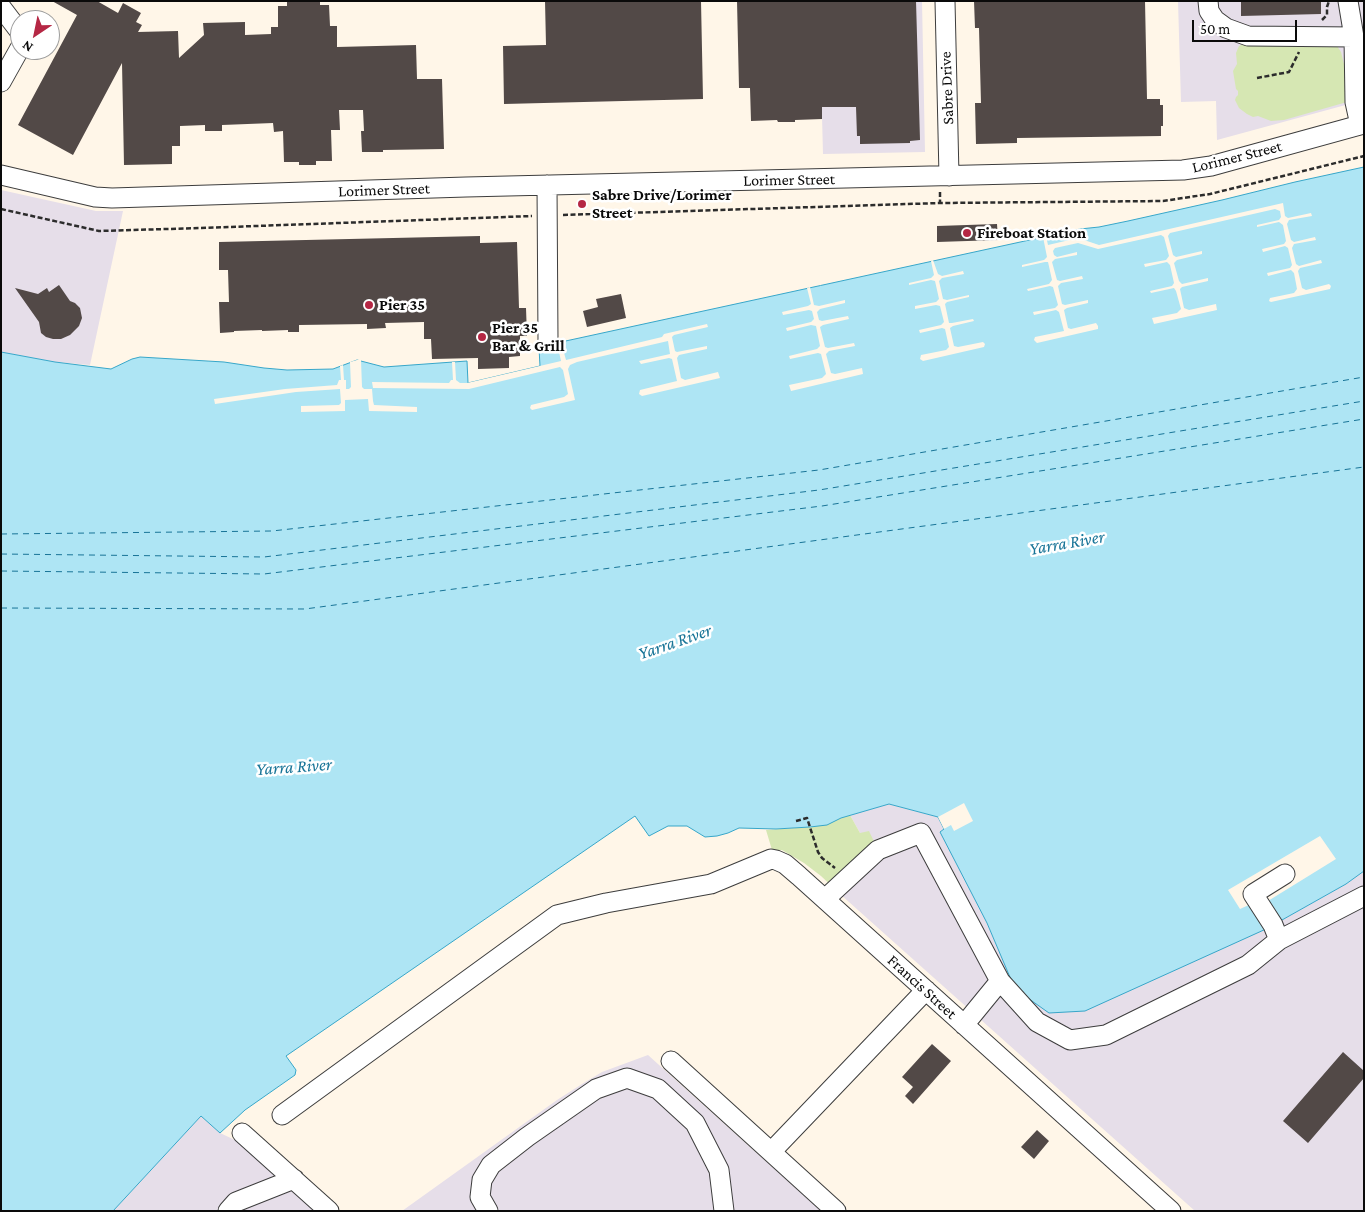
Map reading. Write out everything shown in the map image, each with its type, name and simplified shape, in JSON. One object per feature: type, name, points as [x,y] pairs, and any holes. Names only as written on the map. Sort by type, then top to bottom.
[{"type":"street","name":"Sabre Drive","points":[[945,1],[950,176]]},
{"type":"street","points":[[1208,1],[1210,11],[1215,20],[1226,28],[1248,36],[1354,37]]},
{"type":"street","points":[[1348,1],[1354,37],[1355,102],[1362,125]]},
{"type":"street","points":[[1,7],[10,19]]},
{"type":"street","points":[[1,82],[13,60]]},
{"type":"street","name":"Lorimer Street","points":[[1,176],[103,198],[547,185],[1192,170],[1362,125]]},
{"type":"street","points":[[547,185],[548,340]]},
{"type":"street","points":[[824,899],[878,850],[921,833],[1000,981],[1037,1022],[1070,1040],[1106,1036],[1248,965],[1279,940],[1364,896]]},
{"type":"street","name":"Francis Street","points":[[282,1115],[557,915],[606,903],[711,884],[771,860],[776,860],[785,864],[1170,1211]]},
{"type":"street","points":[[1279,940],[1273,925],[1253,894],[1285,874]]},
{"type":"street","points":[[964,1025],[1000,981]]},
{"type":"street","points":[[772,1152],[926,990]]},
{"type":"street","points":[[671,1061],[836,1211]]},
{"type":"street","points":[[488,1211],[480,1197],[482,1180],[491,1165],[527,1137],[596,1089],[627,1078],[658,1089],[695,1123],[719,1170],[724,1211]]},
{"type":"street","points":[[242,1133],[329,1211]]},
{"type":"street","points":[[228,1211],[236,1202],[294,1179]]},
{"type":"path","points":[[1322,7],[1327,7]]},
{"type":"path","points":[[1,209],[99,231],[940,203],[1163,202],[1210,194],[1364,156]]},
{"type":"path","points":[[796,821],[807,818],[818,852],[822,858],[836,869]]},
{"type":"shaded area","points":[[819,1],[922,1],[925,152],[823,154]]},
{"type":"shaded area","points":[[1178,1],[1364,1],[1364,100],[1217,140],[1216,101],[1181,102]]},
{"type":"shaded area","points":[[1,190],[96,211],[123,211],[90,365],[55,362],[1,352]]},
{"type":"shaded area","points":[[964,803],[987,923],[1015,989],[1280,921],[1346,884],[1364,871],[1364,1211],[1195,1211],[840,894],[860,833],[850,815],[889,804],[938,817]]},
{"type":"shaded area","points":[[648,1055],[821,1211],[402,1211],[582,1084],[602,1072]]},
{"type":"shaded area","points":[[201,1116],[220,1133],[235,1140],[316,1211],[113,1211]]},
{"type":"green space","points":[[1263,40],[1337,46],[1341,52],[1345,68],[1347,102],[1284,120],[1271,121],[1247,114],[1239,108],[1235,100],[1238,95],[1233,71],[1237,64],[1236,53],[1239,46],[1243,44],[1255,46]]},
{"type":"green space","points":[[850,815],[860,833],[869,831],[878,850],[840,894],[804,863],[782,850],[772,850],[766,830],[810,827]]},
{"type":"water","name":"Yarra River","points":[[1364,167],[1364,871],[1346,884],[1266,929],[1085,1011],[1049,1013],[1015,989],[987,923],[940,832],[944,829],[938,817],[889,804],[841,818],[827,825],[776,829],[739,828],[717,836],[705,837],[687,826],[668,826],[649,836],[635,816],[286,1056],[296,1070],[295,1075],[245,1110],[220,1133],[201,1116],[113,1211],[1,1211],[1,352],[55,362],[111,369],[140,357],[224,362],[287,370],[333,369],[357,360],[384,367],[467,361],[468,383],[540,366],[539,348],[561,342],[1080,229],[1128,221]]},
{"type":"pier","points":[[1283,203],[1285,216],[1288,218],[1311,213],[1312,216],[1289,220],[1287,224],[1291,240],[1294,242],[1315,237],[1316,240],[1294,244],[1292,248],[1296,264],[1299,266],[1321,260],[1322,263],[1300,268],[1298,271],[1302,288],[1306,290],[1329,284],[1331,286],[1330,289],[1269,301],[1270,298],[1294,293],[1297,289],[1294,273],[1291,270],[1268,276],[1267,273],[1290,268],[1292,265],[1288,248],[1285,246],[1263,252],[1262,249],[1284,244],[1286,241],[1283,225],[1279,222],[1257,227],[1257,225],[1279,220],[1281,217],[1280,211],[1275,209],[1170,233],[1168,236],[1173,255],[1176,257],[1202,251],[1202,254],[1177,260],[1174,263],[1179,281],[1182,284],[1208,278],[1208,281],[1180,289],[1184,308],[1189,310],[1216,304],[1217,310],[1154,324],[1152,318],[1177,313],[1181,309],[1174,288],[1151,293],[1150,291],[1172,286],[1174,283],[1170,265],[1167,262],[1145,267],[1144,264],[1166,260],[1169,256],[1164,237],[1161,235],[1098,249],[1078,243],[1055,248],[1053,251],[1057,257],[1077,252],[1077,255],[1055,259],[1052,262],[1057,280],[1082,276],[1083,279],[1061,283],[1058,286],[1062,304],[1088,300],[1088,303],[1064,310],[1068,328],[1071,329],[1096,323],[1098,329],[1037,343],[1034,340],[1035,337],[1064,331],[1059,312],[1056,310],[1034,315],[1033,312],[1055,308],[1058,305],[1053,287],[1028,291],[1027,289],[1049,284],[1052,280],[1048,262],[1022,267],[1022,265],[1044,260],[1047,257],[1043,237],[1046,236],[1048,245],[1078,238],[1099,245]]},
{"type":"pier","points":[[933,260],[938,274],[942,276],[963,271],[964,274],[942,278],[939,281],[943,299],[947,300],[969,295],[969,297],[945,304],[949,323],[973,319],[974,321],[950,328],[954,346],[958,347],[983,342],[985,344],[984,347],[923,361],[920,359],[921,355],[946,350],[949,347],[945,329],[920,333],[919,330],[941,325],[944,322],[940,306],[915,309],[915,306],[936,302],[939,299],[935,281],[931,280],[909,285],[909,283],[931,278],[934,275],[931,261]]},
{"type":"pier","points":[[810,287],[814,305],[819,306],[845,300],[845,303],[820,309],[817,312],[819,320],[822,321],[848,316],[849,319],[820,327],[825,347],[854,343],[855,346],[829,351],[826,354],[831,373],[835,374],[862,368],[863,374],[791,391],[789,385],[822,378],[826,374],[821,354],[790,359],[789,356],[817,349],[820,346],[816,326],[811,325],[787,331],[786,328],[811,322],[814,319],[812,311],[783,315],[782,312],[811,304],[807,288]]},
{"type":"pier","points":[[707,324],[708,327],[672,337],[675,351],[677,352],[707,346],[707,349],[679,355],[677,358],[681,378],[685,380],[718,372],[720,378],[642,396],[639,394],[640,390],[677,381],[672,359],[641,364],[639,361],[670,354],[668,341],[570,365],[568,369],[575,400],[532,410],[530,408],[531,405],[564,397],[568,394],[563,370],[560,367],[469,389],[373,388],[372,382],[449,383],[453,380],[452,362],[455,362],[456,380],[460,383],[467,383],[561,361],[557,343],[561,342],[566,360]]},
{"type":"pier","points":[[361,360],[362,387],[364,389],[372,389],[374,405],[417,407],[417,412],[369,411],[368,399],[345,400],[345,411],[301,412],[301,406],[339,405],[341,403],[340,389],[296,392],[215,404],[214,399],[285,389],[337,385],[339,380],[341,380],[340,366],[343,365],[346,389],[349,389],[351,387],[350,362]]},
{"type":"pier","points":[[964,803],[973,821],[954,831],[951,825],[944,829],[938,817]]},
{"type":"pier","points":[[1320,836],[1336,859],[1268,901],[1251,904],[1240,909],[1228,890]]},
{"type":"building","points":[[52,1],[97,1],[118,13],[123,3],[141,13],[136,22],[142,25],[138,32],[178,31],[179,58],[204,35],[203,23],[245,22],[245,35],[271,34],[271,27],[278,27],[278,6],[287,6],[287,1],[320,1],[320,5],[329,5],[330,26],[337,26],[337,47],[416,45],[417,79],[442,79],[444,149],[362,152],[363,110],[339,110],[340,130],[331,130],[332,161],[316,161],[316,165],[299,165],[299,162],[284,162],[283,131],[274,132],[273,123],[222,125],[222,131],[205,131],[205,125],[180,126],[180,146],[172,146],[172,164],[124,165],[122,63],[73,155],[18,125],[53,60],[60,60],[60,47],[77,15]]},
{"type":"building","points":[[545,1],[701,1],[703,99],[504,104],[503,46],[546,45]]},
{"type":"building","points":[[737,1],[916,1],[920,140],[910,141],[910,143],[860,144],[860,136],[857,136],[856,107],[822,107],[822,119],[795,120],[795,122],[778,122],[777,120],[751,121],[750,88],[739,88]]},
{"type":"building","points":[[974,1],[1145,1],[1147,99],[1160,99],[1160,105],[1163,105],[1161,136],[1017,138],[1017,143],[976,144],[975,103],[981,103],[979,28],[975,28]]},
{"type":"building","points":[[1241,1],[1321,1],[1321,14],[1241,16]]},
{"type":"building","name":"Fireboat Station","points":[[997,224],[998,240],[937,242],[937,226]]},
{"type":"building","name":"Pier 35","points":[[480,236],[480,243],[517,242],[519,308],[526,308],[527,336],[520,336],[520,356],[509,357],[509,368],[478,369],[478,358],[432,359],[431,339],[424,339],[424,322],[385,323],[386,328],[367,329],[367,324],[299,325],[299,332],[262,330],[220,333],[219,302],[229,302],[228,270],[219,270],[219,242]]},
{"type":"building","points":[[59,285],[70,301],[80,308],[82,318],[79,326],[70,335],[61,339],[53,339],[41,333],[39,322],[15,288],[38,294],[47,288],[49,292]]},
{"type":"building","points":[[621,294],[626,318],[587,327],[583,311],[598,307],[596,299]]},
{"type":"building","points":[[932,1044],[951,1061],[913,1104],[905,1096],[913,1087],[902,1077]]},
{"type":"building","points":[[1343,1052],[1364,1071],[1364,1078],[1308,1143],[1283,1121]]},
{"type":"building","points":[[1037,1130],[1049,1141],[1034,1159],[1021,1147]]},
{"type":"ferry route","points":[[1,534],[272,531],[819,470],[1364,377]]},
{"type":"ferry route","points":[[1,554],[264,557],[819,490],[1364,401]]},
{"type":"ferry route","points":[[1,571],[264,574],[822,506],[1364,419]]},
{"type":"ferry route","points":[[1,608],[305,609],[1364,467]]},
{"type":"place","name":"Sabre Drive/Lorimer Street","points":[[582,204]]},
{"type":"place","name":"Fireboat Station","points":[[967,233]]},
{"type":"place","name":"Pier 35","points":[[369,305]]},
{"type":"place","name":"Pier 35 Bar & Grill","points":[[482,337]]}]
